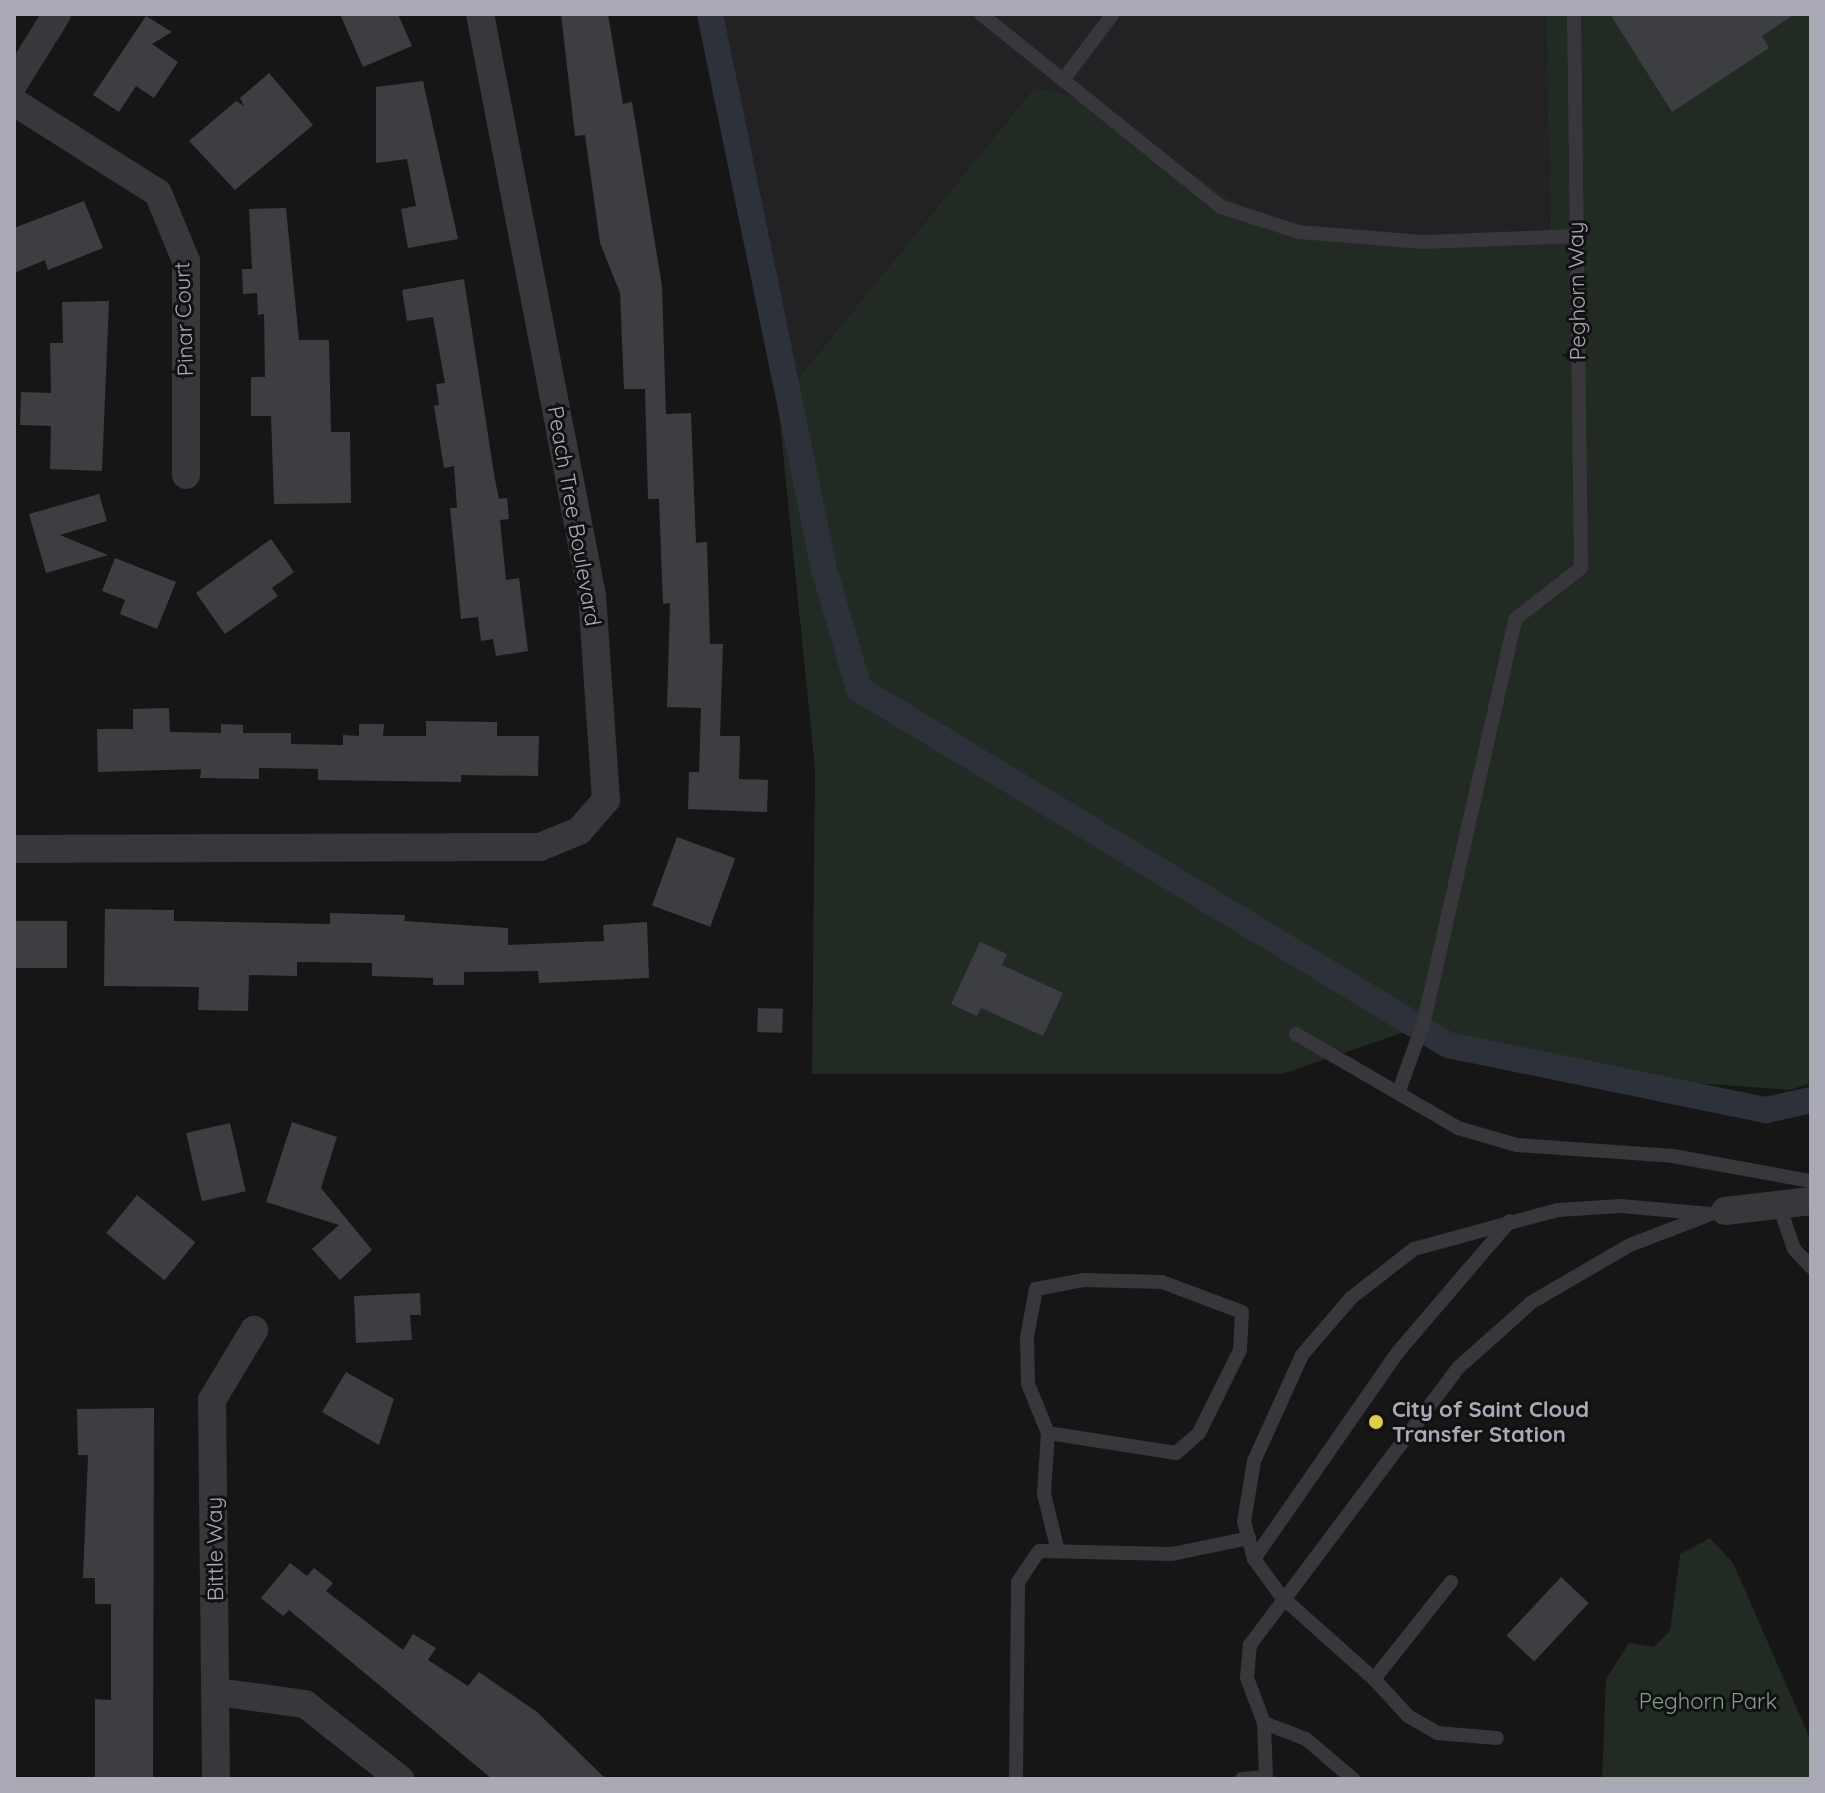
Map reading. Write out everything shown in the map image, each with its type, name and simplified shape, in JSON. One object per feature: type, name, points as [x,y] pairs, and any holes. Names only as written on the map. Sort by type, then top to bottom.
[{"type":"street","points":[[14,83],[57,14]]},
{"type":"street","name":"Peach Tree Boulevard","points":[[14,849],[540,847],[579,831],[606,800],[592,596],[480,14]]},
{"type":"street","name":"Pinar Court","points":[[14,102],[158,193],[186,261],[186,475]]},
{"type":"street","points":[[1718,1212],[1811,1201]]},
{"type":"street","name":"Bittle Way","points":[[216,1779],[218,1692],[212,1400],[254,1330]]},
{"type":"street","points":[[218,1692],[305,1704],[400,1779]]},
{"type":"lane","points":[[981,14],[1221,207],[1299,232],[1423,242],[1577,236]]},
{"type":"lane","points":[[1063,80],[1113,14]]},
{"type":"lane","name":"Peghorn Way","points":[[1399,1091],[1424,1021],[1515,619],[1581,568],[1574,14]]},
{"type":"lane","points":[[1296,1034],[1458,1128],[1517,1145],[1673,1156],[1811,1181]]},
{"type":"lane","points":[[1779,1205],[1794,1249],[1811,1267]]},
{"type":"lane","points":[[1497,1738],[1437,1733],[1408,1716],[1374,1679],[1282,1597],[1254,1559],[1249,1538],[1254,1461],[1302,1355],[1351,1298],[1414,1249],[1510,1221],[1621,1206],[1718,1212]]},
{"type":"lane","points":[[1242,1779],[1266,1778],[1264,1723],[1247,1678],[1250,1645],[1282,1597],[1480,1348],[1532,1302],[1630,1245],[1718,1212]]},
{"type":"lane","points":[[1254,1559],[1398,1352],[1510,1221]]},
{"type":"lane","points":[[1048,1433],[1176,1453],[1199,1433],[1240,1350],[1242,1312],[1162,1282],[1084,1280],[1036,1289],[1027,1337],[1028,1384],[1048,1433],[1044,1494],[1058,1551]]},
{"type":"lane","points":[[1016,1779],[1018,1582],[1039,1551],[1172,1554],[1249,1538]]},
{"type":"lane","points":[[1374,1679],[1451,1582]]},
{"type":"lane","points":[[1264,1723],[1306,1739],[1353,1779]]},
{"type":"shaded area","points":[[704,14],[1546,14],[1550,242],[1281,233],[1034,88],[778,403]]},
{"type":"green space","points":[[1546,14],[1811,14],[1811,1083],[1790,1090],[1543,1072],[1425,1025],[1282,1074],[812,1074],[815,769],[778,403],[1034,88],[1078,97],[1281,233],[1550,241]]},
{"type":"green space","name":"Peghorn Park","points":[[1710,1538],[1733,1563],[1811,1741],[1811,1779],[1602,1779],[1606,1679],[1629,1643],[1654,1647],[1670,1631],[1680,1554]]},
{"type":"building","points":[[340,14],[398,14],[412,46],[363,67]]},
{"type":"building","points":[[561,14],[608,14],[623,104],[632,102],[662,286],[666,414],[691,413],[696,543],[707,542],[710,644],[723,644],[720,736],[740,736],[739,779],[768,780],[767,812],[688,809],[689,772],[699,772],[701,708],[667,707],[670,603],[663,604],[659,499],[648,499],[645,389],[624,389],[620,293],[600,243],[585,135],[575,136]]},
{"type":"building","points":[[1610,14],[1795,14],[1762,36],[1769,48],[1672,112]]},
{"type":"building","points":[[146,16],[172,32],[152,44],[178,62],[154,98],[136,86],[119,112],[93,95]]},
{"type":"building","points":[[269,73],[313,125],[235,190],[189,141],[236,101],[244,106],[240,98]]},
{"type":"building","points":[[423,81],[458,239],[408,248],[401,209],[416,206],[407,159],[376,163],[376,87]]},
{"type":"building","points":[[84,201],[103,248],[48,270],[45,260],[14,273],[14,228]]},
{"type":"building","points":[[286,208],[299,340],[329,340],[331,432],[350,432],[351,503],[274,504],[271,416],[251,416],[251,377],[265,377],[264,314],[258,315],[257,293],[243,294],[242,269],[252,269],[249,209]]},
{"type":"building","points":[[464,279],[495,480],[499,499],[507,498],[509,519],[500,520],[506,580],[519,578],[528,651],[496,656],[493,639],[481,641],[478,617],[461,619],[450,508],[457,508],[454,466],[444,468],[434,406],[439,405],[436,384],[445,383],[433,317],[407,321],[402,290]]},
{"type":"building","points":[[109,301],[102,471],[50,469],[51,426],[20,425],[21,392],[51,393],[50,343],[63,343],[62,302]]},
{"type":"building","points":[[99,494],[107,521],[60,535],[108,555],[46,573],[29,514]]},
{"type":"building","points":[[271,539],[294,572],[272,588],[278,596],[225,634],[196,593]]},
{"type":"building","points":[[115,558],[176,582],[157,629],[120,614],[125,600],[102,591]]},
{"type":"building","points":[[169,708],[170,732],[221,733],[221,724],[243,725],[243,733],[291,733],[291,744],[343,745],[343,735],[359,736],[359,724],[384,724],[383,736],[426,736],[426,721],[497,722],[497,736],[539,736],[538,776],[461,775],[461,782],[318,780],[318,769],[259,768],[259,779],[200,778],[201,769],[98,772],[97,729],[133,729],[133,709]]},
{"type":"building","points":[[677,837],[735,858],[710,927],[652,906]]},
{"type":"building","points":[[105,909],[174,910],[174,921],[330,924],[330,913],[405,915],[404,921],[508,928],[508,945],[604,941],[603,925],[647,922],[649,978],[539,983],[538,971],[464,972],[464,985],[433,985],[433,978],[372,976],[372,963],[297,962],[297,976],[249,975],[248,1011],[198,1010],[199,987],[104,986]]},
{"type":"building","points":[[14,921],[67,921],[67,968],[14,968]]},
{"type":"building","points":[[980,942],[1007,954],[1002,965],[1063,993],[1043,1036],[981,1008],[977,1016],[951,1004]]},
{"type":"building","points":[[758,1008],[783,1009],[782,1033],[757,1032]]},
{"type":"building","points":[[292,1122],[337,1137],[321,1188],[372,1250],[340,1280],[312,1249],[339,1225],[266,1202]]},
{"type":"building","points":[[230,1123],[246,1191],[202,1201],[186,1133]]},
{"type":"building","points":[[137,1195],[195,1242],[164,1280],[106,1233]]},
{"type":"building","points":[[420,1293],[421,1315],[410,1315],[412,1340],[356,1343],[354,1296]]},
{"type":"building","points":[[346,1372],[394,1399],[379,1445],[322,1412]]},
{"type":"building","points":[[154,1408],[153,1779],[95,1779],[95,1699],[111,1700],[111,1604],[95,1604],[95,1578],[83,1578],[88,1455],[78,1455],[77,1409]]},
{"type":"building","points":[[290,1563],[307,1576],[314,1568],[333,1583],[326,1591],[403,1650],[413,1634],[436,1648],[428,1660],[468,1686],[479,1672],[537,1712],[606,1779],[492,1779],[289,1610],[283,1616],[261,1598]]},
{"type":"building","points":[[1561,1577],[1589,1603],[1534,1661],[1506,1636]]},
{"type":"waterway","points":[[710,14],[824,569],[859,689],[1448,1045],[1766,1110],[1811,1100]]},
{"type":"place","name":"City of Saint Cloud Transfer Station","points":[[1376,1422]]}]
